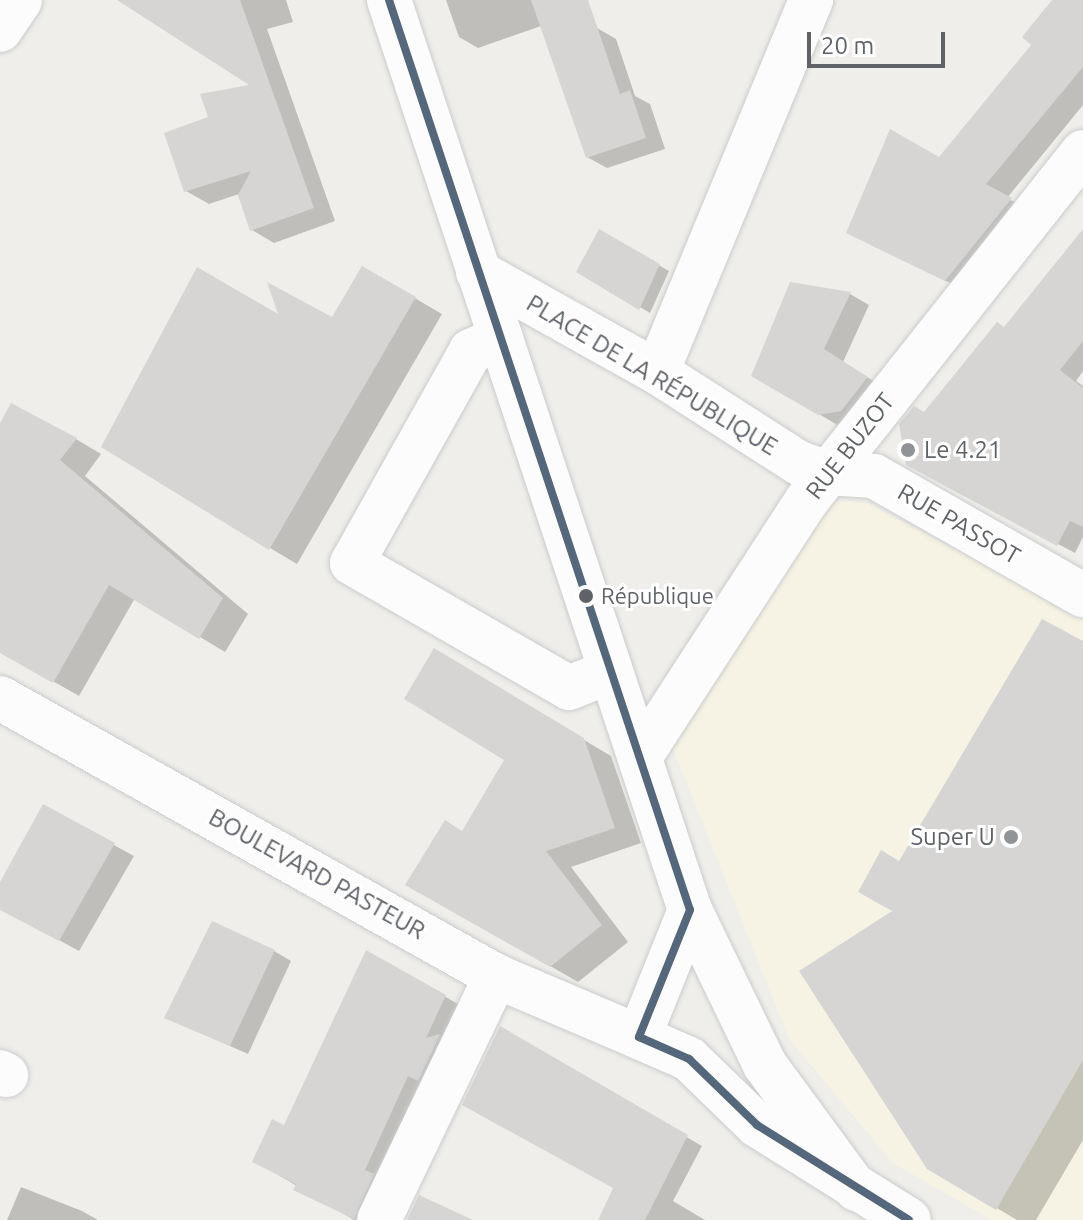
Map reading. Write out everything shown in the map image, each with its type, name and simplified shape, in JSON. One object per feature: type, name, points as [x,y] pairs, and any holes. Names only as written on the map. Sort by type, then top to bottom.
[{"type":"street","points":[[0,30],[20,0]]},
{"type":"street","points":[[389,0],[690,910],[765,1065],[856,1189],[909,1220]]},
{"type":"street","points":[[657,372],[811,0]]},
{"type":"street","name":"RUE BUZOT","points":[[640,757],[828,473],[1083,152]]},
{"type":"street","name":"PLACE DE LA RÉPUBLIQUE","points":[[478,272],[657,372],[799,463],[828,473]]},
{"type":"street","name":"PLACE DE LA RÉPUBLIQUE","points":[[501,338],[471,351],[352,563],[569,688],[611,671]]},
{"type":"street","name":"RUE PASSOT","points":[[828,473],[874,476],[1083,595]]},
{"type":"street","name":"BOULEVARD PASTEUR","points":[[0,698],[496,976],[689,1059],[757,1125],[856,1189]]},
{"type":"street","points":[[639,1037],[690,910]]},
{"type":"street","points":[[379,1220],[496,976]]},
{"type":"shaded area","points":[[830,501],[867,503],[1083,616],[1083,1220],[992,1220],[893,1163],[790,1040],[673,749]]},
{"type":"building","points":[[117,0],[240,0],[314,208],[250,231],[238,195],[251,171],[184,192],[164,133],[208,117],[200,94],[249,85]]},
{"type":"building","points":[[531,0],[588,0],[620,94],[630,90],[646,138],[586,158]]},
{"type":"building","points":[[1052,0],[1083,0],[1083,67],[986,184],[1012,198],[945,281],[846,233],[890,129],[939,157],[1031,45],[1022,37]]},
{"type":"building","points":[[599,229],[660,264],[639,310],[576,272]]},
{"type":"building","points":[[1083,229],[1083,341],[1060,370],[1083,388],[1083,527],[1070,521],[1057,546],[906,465],[899,424],[914,406],[924,412],[997,322],[1004,327]]},
{"type":"building","points":[[362,266],[416,297],[269,550],[101,447],[197,267],[278,314],[267,282],[332,317]]},
{"type":"building","points":[[790,282],[851,292],[824,349],[868,377],[841,411],[818,415],[751,376]]},
{"type":"building","points":[[11,403],[77,438],[60,460],[223,598],[199,639],[109,585],[53,683],[0,653],[0,423]]},
{"type":"building","points":[[1042,619],[1083,641],[1083,1060],[996,1210],[927,1169],[799,971],[892,911],[858,892],[881,850],[899,861]]},
{"type":"building","points":[[434,648],[584,738],[615,828],[546,851],[602,925],[550,967],[405,885],[445,820],[462,831],[504,760],[404,699]]},
{"type":"building","points":[[43,804],[115,843],[59,941],[0,910],[0,882]]},
{"type":"building","points":[[212,921],[275,950],[230,1046],[164,1018]]},
{"type":"building","points":[[366,950],[446,995],[426,1038],[440,1034],[418,1081],[408,1076],[365,1170],[374,1174],[354,1219],[293,1190],[296,1184],[252,1162],[272,1119],[284,1125]]},
{"type":"building","points":[[500,1026],[688,1135],[645,1220],[598,1220],[613,1188],[462,1105]]},
{"type":"building","points":[[419,1195],[473,1220],[407,1220]]},
{"type":"transit line","points":[[389,0],[690,910],[639,1037],[689,1059],[757,1125],[909,1220]]},
{"type":"place","name":"Le 4.21","points":[[908,450]]},
{"type":"place","name":"République","points":[[586,596]]},
{"type":"place","name":"Super U","points":[[1011,837]]}]
